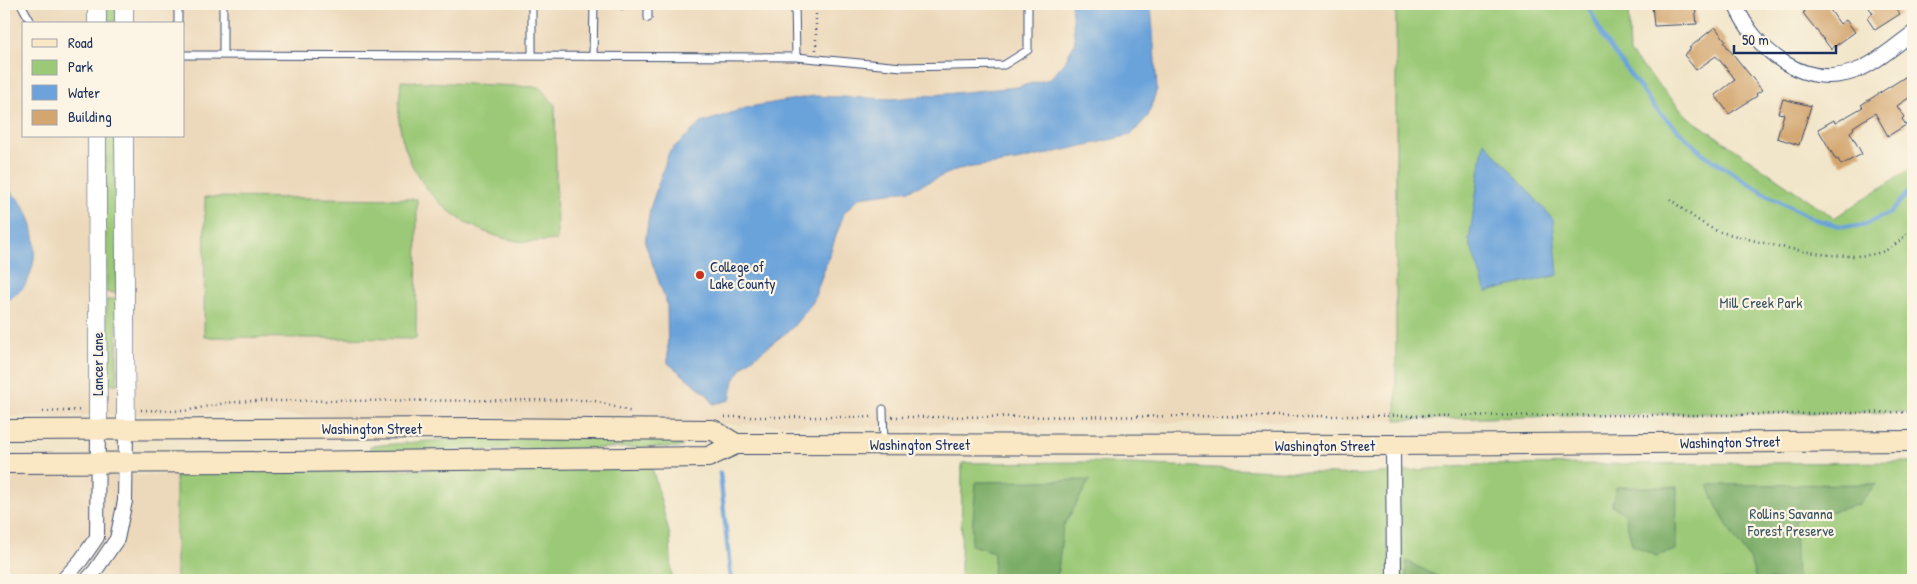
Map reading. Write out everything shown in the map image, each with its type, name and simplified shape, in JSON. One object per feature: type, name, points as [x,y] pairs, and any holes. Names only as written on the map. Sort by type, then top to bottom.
[{"type":"main road","name":"Washington Street","points":[[4,430],[482,428],[714,430],[736,444]]},
{"type":"main road","name":"Washington Street","points":[[4,464],[708,457],[736,444],[1393,445],[1913,441]]},
{"type":"street","points":[[97,4],[97,22]]},
{"type":"street","points":[[124,4],[124,22]]},
{"type":"street","points":[[1735,4],[1739,14],[1760,43],[1781,62],[1801,72],[1822,76],[1838,75],[1859,70],[1913,33]]},
{"type":"street","name":"Lancer Lane","points":[[63,580],[81,560],[97,537],[97,138]]},
{"type":"street","name":"Lancer Lane","points":[[86,580],[95,571],[118,539],[125,501],[124,138]]},
{"type":"street","points":[[1393,445],[1394,580]]},
{"type":"lane","points":[[21,4],[31,22]]},
{"type":"lane","points":[[178,4],[178,22]]},
{"type":"lane","points":[[223,4],[223,55]]},
{"type":"lane","points":[[532,4],[532,56]]},
{"type":"lane","points":[[593,56],[594,4]]},
{"type":"lane","points":[[648,4],[648,18]]},
{"type":"lane","points":[[795,4],[796,57]]},
{"type":"lane","points":[[185,55],[796,57],[902,67],[1004,65],[1028,50],[1028,4]]},
{"type":"lane","points":[[883,413],[884,444]]},
{"type":"path","points":[[622,4],[622,13]]},
{"type":"path","points":[[816,4],[816,59]]},
{"type":"path","points":[[1670,199],[1712,229],[1796,250],[1844,256],[1883,252],[1894,245],[1913,227]]},
{"type":"path","points":[[154,410],[184,411],[225,402],[250,401],[592,400],[639,414]]},
{"type":"path","points":[[723,418],[883,413],[1724,415],[1913,412]]},
{"type":"shaded area","name":"College of Lake County","points":[[4,4],[1396,4],[1396,420],[881,426],[392,420],[222,413],[4,417]]},
{"type":"shaded area","points":[[176,475],[177,580],[4,580],[4,476]]},
{"type":"green space","points":[[105,4],[116,4],[116,21],[105,22]]},
{"type":"green space","name":"Mill Creek Park","points":[[1396,4],[1628,4],[1630,53],[1688,117],[1834,218],[1913,167],[1913,412],[1655,414],[1396,420]]},
{"type":"green space","points":[[401,81],[539,87],[555,105],[557,240],[523,242],[496,236],[476,228],[457,217],[440,203],[414,169],[405,149],[399,116]]},
{"type":"green space","points":[[105,138],[116,138],[117,293],[106,292]]},
{"type":"green space","points":[[205,197],[417,199],[416,339],[204,337]]},
{"type":"green space","points":[[106,300],[117,300],[117,384],[106,385]]},
{"type":"green space","points":[[474,437],[682,439],[682,447],[370,452],[370,446]]},
{"type":"green space","name":"Rollins Savanna Forest Preserve","points":[[1090,462],[1357,475],[1478,465],[1913,462],[1913,580],[961,580],[962,463]]},
{"type":"green space","points":[[652,467],[670,536],[672,580],[176,580],[176,475],[224,471]]},
{"type":"green space","points":[[1090,480],[1063,527],[1057,580],[993,580],[994,552],[971,545],[976,482]]},
{"type":"green space","points":[[1876,484],[1858,505],[1795,520],[1797,580],[1756,580],[1750,559],[1733,536],[1717,507],[1708,485]]},
{"type":"green space","points":[[1616,487],[1677,487],[1676,550],[1656,556],[1632,545],[1625,514],[1612,505]]},
{"type":"green space","points":[[1406,561],[1445,580],[1406,580]]},
{"type":"water","points":[[1071,4],[1151,4],[1157,89],[1148,116],[1131,135],[1016,161],[958,169],[910,190],[860,197],[844,213],[813,302],[792,328],[744,365],[734,380],[730,400],[713,404],[708,395],[668,363],[667,304],[645,243],[650,209],[669,152],[701,123],[749,107],[814,96],[892,99],[1017,87],[1050,79],[1065,61],[1075,43]]},
{"type":"water","points":[[1484,141],[1553,219],[1558,275],[1486,292],[1469,241]]},
{"type":"water","points":[[4,188],[15,196],[23,206],[29,218],[35,246],[31,273],[25,285],[4,302]]},
{"type":"building","points":[[1652,4],[1693,4],[1695,6],[1697,24],[1654,26]]},
{"type":"building","points":[[1800,4],[1826,4],[1840,24],[1846,20],[1855,32],[1831,49],[1803,13],[1805,12]]},
{"type":"building","points":[[1866,4],[1892,4],[1900,14],[1875,30],[1867,18],[1873,13]]},
{"type":"building","points":[[1715,27],[1726,41],[1724,42],[1728,48],[1762,90],[1756,94],[1757,96],[1729,114],[1715,95],[1735,80],[1732,75],[1716,56],[1696,70],[1684,55],[1691,49],[1689,48]]},
{"type":"building","points":[[1913,72],[1913,95],[1897,106],[1904,117],[1902,119],[1906,125],[1888,136],[1875,113],[1853,127],[1854,129],[1850,132],[1862,154],[1841,165],[1838,159],[1836,160],[1818,129],[1834,120],[1835,123],[1863,107],[1861,105]]},
{"type":"building","points":[[1783,99],[1811,106],[1799,145],[1777,138],[1784,114],[1778,113]]},
{"type":"waterway","points":[[1587,4],[1604,39],[1655,108],[1703,154],[1767,195],[1814,219],[1840,226],[1860,226],[1890,213],[1913,187]]},
{"type":"waterway","points":[[720,473],[731,580]]},
{"type":"place","name":"College of Lake County","points":[[700,275]]}]
